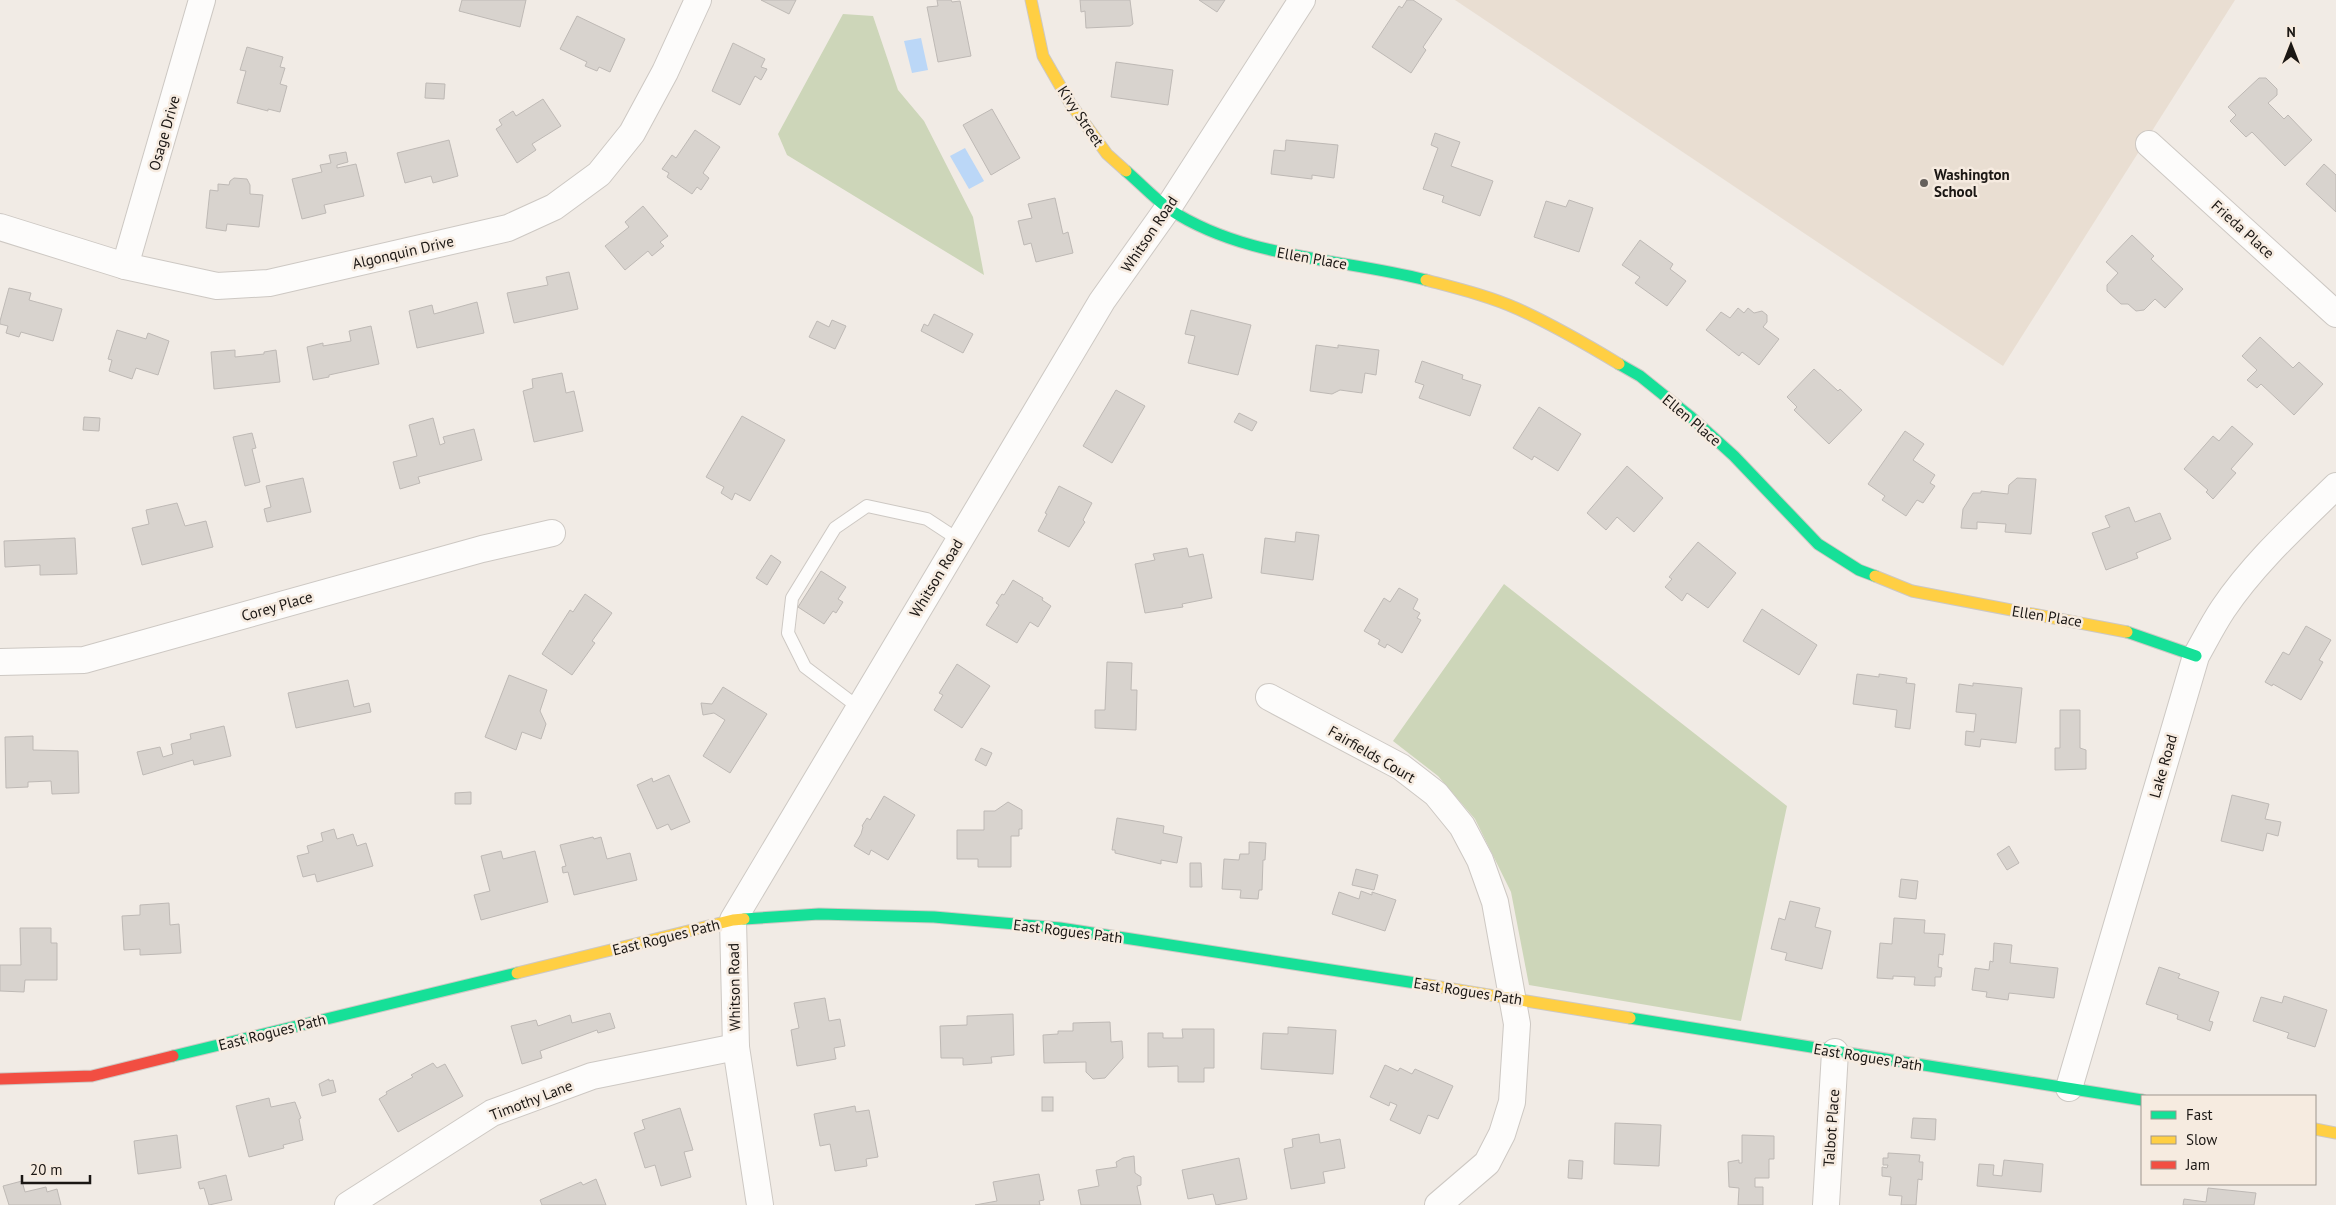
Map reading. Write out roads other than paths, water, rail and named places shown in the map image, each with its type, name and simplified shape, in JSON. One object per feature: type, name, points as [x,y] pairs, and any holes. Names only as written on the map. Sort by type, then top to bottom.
[{"type":"street","name":"Osage Drive","points":[[125,266],[202,0]]},
{"type":"street","name":"Kivy Street","points":[[1031,0],[1043,56],[1070,103],[1107,154],[1168,208]]},
{"type":"street","name":"Whitson Road","points":[[760,1205],[736,1047],[732,920],[1102,301],[1168,208],[1302,0]]},
{"type":"street","name":"Algonquin Drive","points":[[0,227],[125,266],[217,286],[269,283],[508,228],[554,207],[599,174],[632,133],[665,72],[693,2]]},
{"type":"street","name":"Frieda Place","points":[[2149,144],[2336,314]]},
{"type":"street","name":"Ellen Place","points":[[1168,208],[1204,228],[1270,251],[1405,275],[1460,289],[1516,308],[1567,334],[1640,376],[1691,417],[1734,456],[1818,544],[1859,570],[1912,591],[1973,604],[2088,623],[2136,634],[2196,656]]},
{"type":"street","name":"Lake Road","points":[[2069,1088],[2196,656],[2224,609],[2278,542],[2332,499]]},
{"type":"street","name":"Corey Place","points":[[0,662],[84,660],[482,549],[552,533]]},
{"type":"street","name":"Fairfields Court","points":[[1269,697],[1401,767],[1436,794],[1462,826],[1480,860],[1495,902],[1517,1024],[1512,1102],[1502,1134],[1486,1163],[1438,1205]]},
{"type":"street","name":"East Rogues Path","points":[[0,1079],[92,1076],[732,920],[819,914],[934,918],[1060,928],[1513,998],[1835,1052],[2141,1100]]},
{"type":"street","name":"Timothy Lane","points":[[348,1205],[492,1113],[592,1076],[736,1047]]},
{"type":"street","name":"Talbot Place","points":[[1826,1205],[1835,1052]]},
{"type":"street","points":[[2316,1129],[2336,1133]]},
{"type":"lane","points":[[858,707],[805,667],[788,633],[792,598],[835,528],[867,506],[927,519],[959,540]]},
{"type":"water","points":[[921,38],[928,70],[912,73],[904,41]]},
{"type":"water","points":[[965,148],[984,181],[969,189],[950,156]]},
{"type":"place","name":"Washington School","points":[[1924,183]]}]
